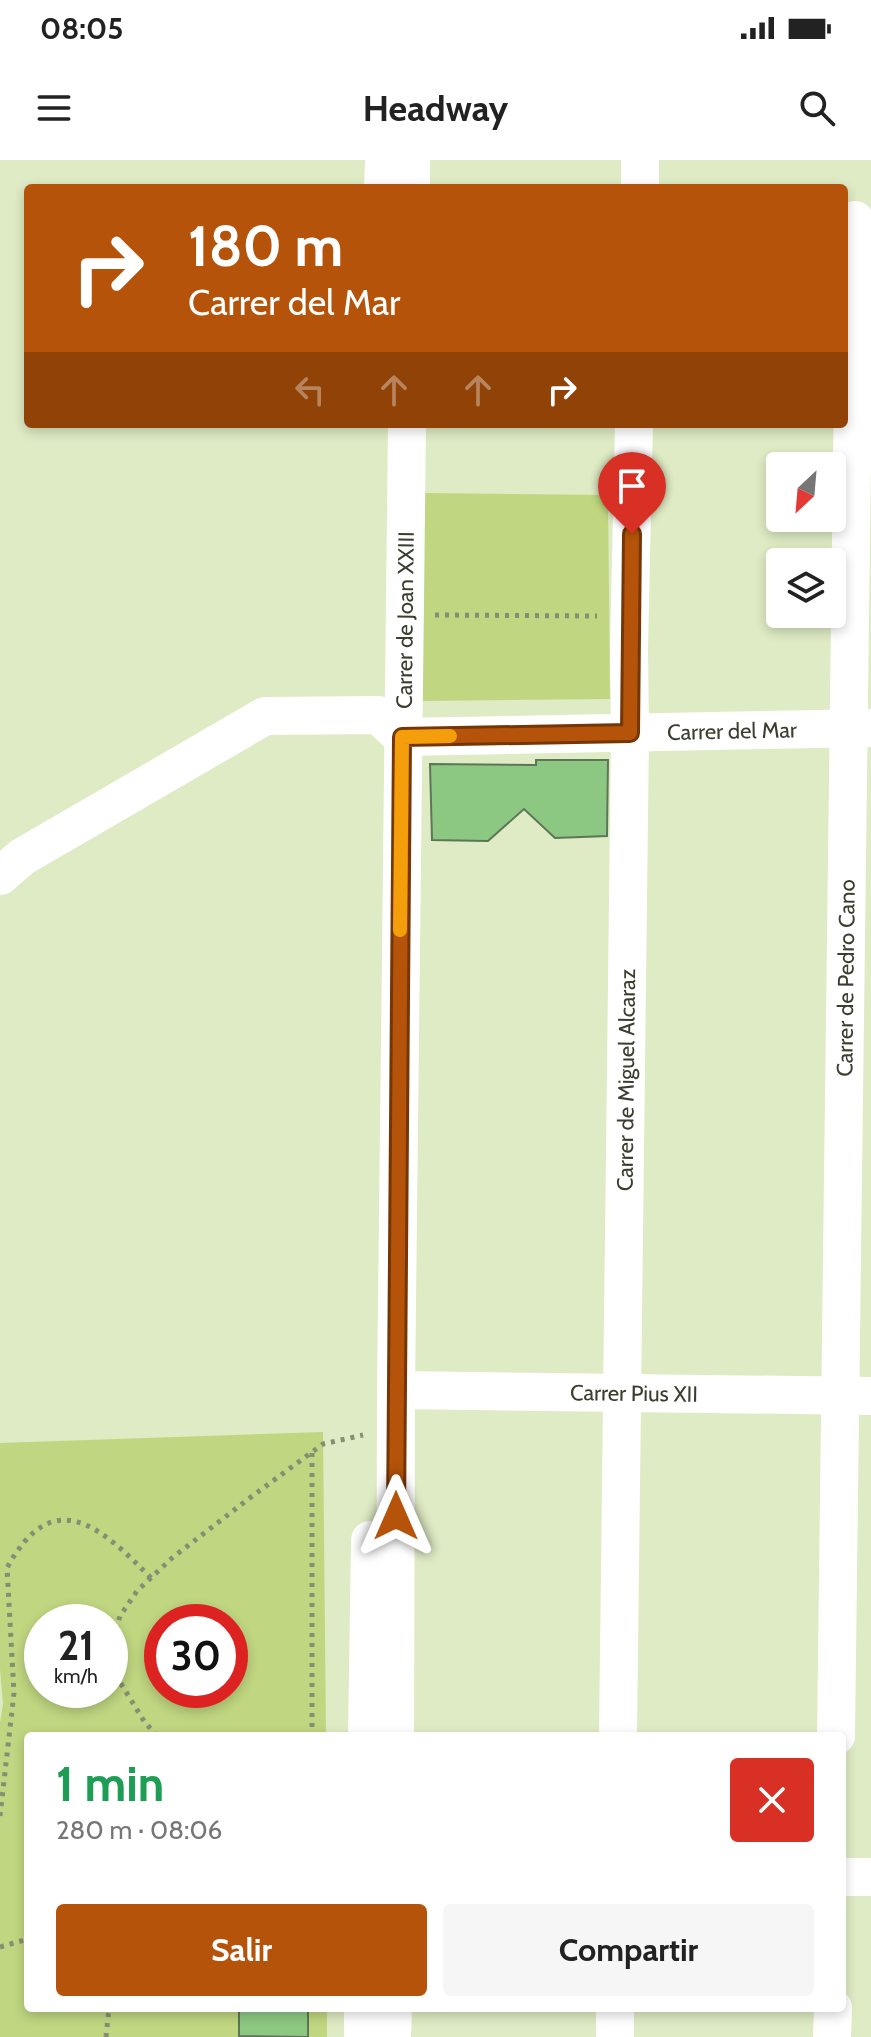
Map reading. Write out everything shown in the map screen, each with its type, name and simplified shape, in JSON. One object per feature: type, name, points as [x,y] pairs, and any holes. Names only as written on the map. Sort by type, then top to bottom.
[{"type":"street","points":[[383,184],[384,160]]},
{"type":"street","points":[[411,160],[411,184]]},
{"type":"street","points":[[640,160],[640,184]]},
{"type":"street","name":"Carrer de Pedro Cano","points":[[836,1732],[855,1396],[859,728],[857,220]]},
{"type":"street","name":"Carrer de Joan XXIII","points":[[381,428],[390,726],[402,794],[395,1732]]},
{"type":"street","name":"Carrer de Joan XXIII","points":[[390,726],[404,614],[407,428]]},
{"type":"street","name":"Carrer de Miguel Alcaraz","points":[[618,1732],[634,428]]},
{"type":"street","name":"Carrer del Mar","points":[[0,876],[22,857],[265,716],[390,726],[630,733],[859,728]]},
{"type":"street","name":"Carrer de Joan XXIII","points":[[367,1732],[371,1456],[396,1390]]},
{"type":"street","name":"Carrer Pius XII","points":[[396,1390],[855,1396]]},
{"type":"street","points":[[846,1877],[871,1877]]},
{"type":"street","points":[[363,2012],[363,2037]]},
{"type":"street","points":[[392,2037],[393,2012]]},
{"type":"street","points":[[615,2012],[615,2037]]},
{"type":"street","points":[[832,2037],[833,2012]]},
{"type":"path","points":[[404,614],[630,616]]},
{"type":"path","points":[[152,1732],[115,1674],[112,1644],[120,1616],[151,1578],[323,1444],[381,1431]]},
{"type":"path","points":[[312,1452],[312,1732]]},
{"type":"path","points":[[0,1816],[14,1693],[7,1568],[15,1553],[38,1526],[61,1519],[95,1528],[121,1547],[151,1578]]},
{"type":"path","points":[[0,1947],[24,1940]]},
{"type":"path","points":[[106,2037],[109,2012]]},
{"type":"green space","points":[[425,493],[608,495],[610,699],[419,701]]},
{"type":"green space","points":[[323,1432],[326,1732],[24,1732],[24,2012],[327,2012],[327,2037],[0,2037],[0,1722],[3,1704],[0,1669],[0,1443]]},
{"type":"building","points":[[536,760],[608,760],[607,836],[555,838],[524,809],[488,841],[432,840],[430,764],[536,765]]},
{"type":"building","points":[[239,2012],[308,2012],[308,2037],[239,2036]]},
{"type":"slow traffic","points":[[400,930],[402,737],[450,736]]},
{"type":"route","points":[[396,1516],[402,737],[630,733],[632,534]]}]
